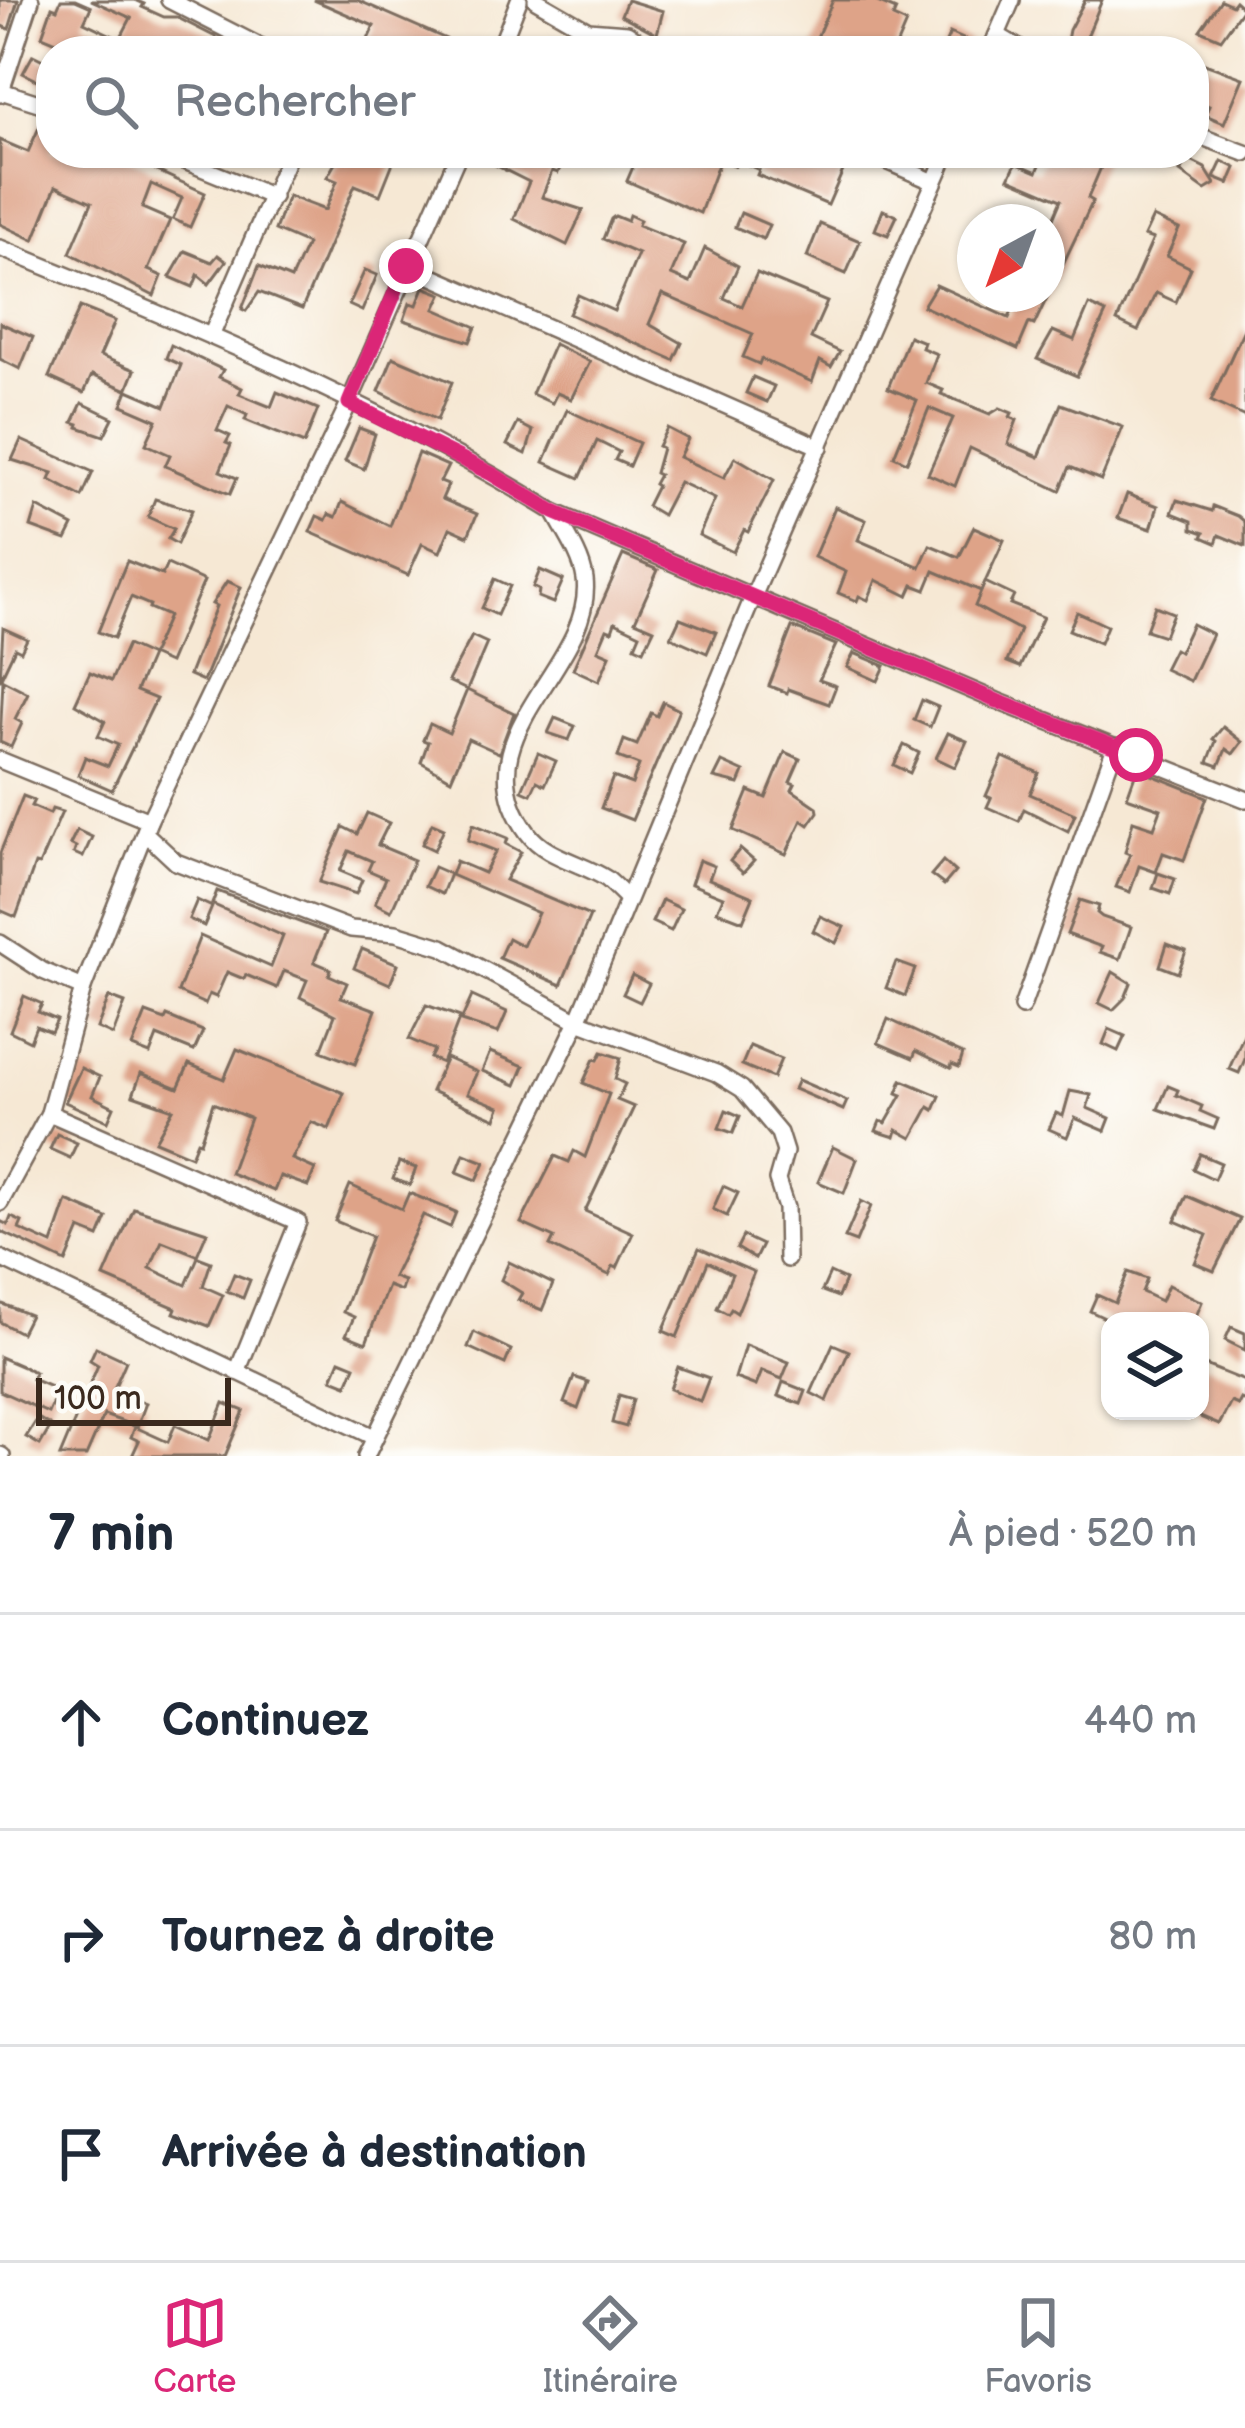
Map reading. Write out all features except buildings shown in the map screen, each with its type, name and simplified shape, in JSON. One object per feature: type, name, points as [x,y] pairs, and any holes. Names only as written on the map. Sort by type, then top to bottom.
[{"type":"street","points":[[31,0],[1,92],[36,102]]},
{"type":"street","points":[[169,0],[191,4],[244,36]]},
{"type":"street","points":[[505,36],[519,0]]},
{"type":"street","points":[[536,0],[588,30],[631,36]]},
{"type":"street","points":[[996,36],[1012,0]]},
{"type":"street","points":[[1209,140],[1245,153]]},
{"type":"street","points":[[202,168],[273,197]]},
{"type":"street","points":[[212,334],[284,168]]},
{"type":"street","points":[[0,1203],[49,1113],[83,988],[147,828],[349,403],[452,168]]},
{"type":"street","points":[[902,168],[934,182]]},
{"type":"street","points":[[366,1456],[578,1021],[753,597],[940,168]]},
{"type":"street","points":[[0,248],[212,334],[492,474],[554,512],[997,701],[1245,799]]},
{"type":"street","points":[[406,266],[820,447]]},
{"type":"street","points":[[554,512],[586,584],[570,640],[516,736],[506,782],[508,797],[536,842],[606,879],[627,898]]},
{"type":"street","points":[[1022,1006],[1115,747]]},
{"type":"street","points":[[0,760],[147,828],[176,862],[351,928],[396,933],[442,947],[578,1021],[716,1073],[742,1089],[779,1133],[785,1152],[777,1180],[786,1208],[787,1259]]},
{"type":"street","points":[[0,943],[43,971],[83,988]]},
{"type":"street","points":[[49,1113],[298,1222],[238,1372]]},
{"type":"street","points":[[0,1258],[374,1437]]},
{"type":"route","points":[[406,266],[349,403],[492,474],[554,512],[997,701],[1136,755]]}]
